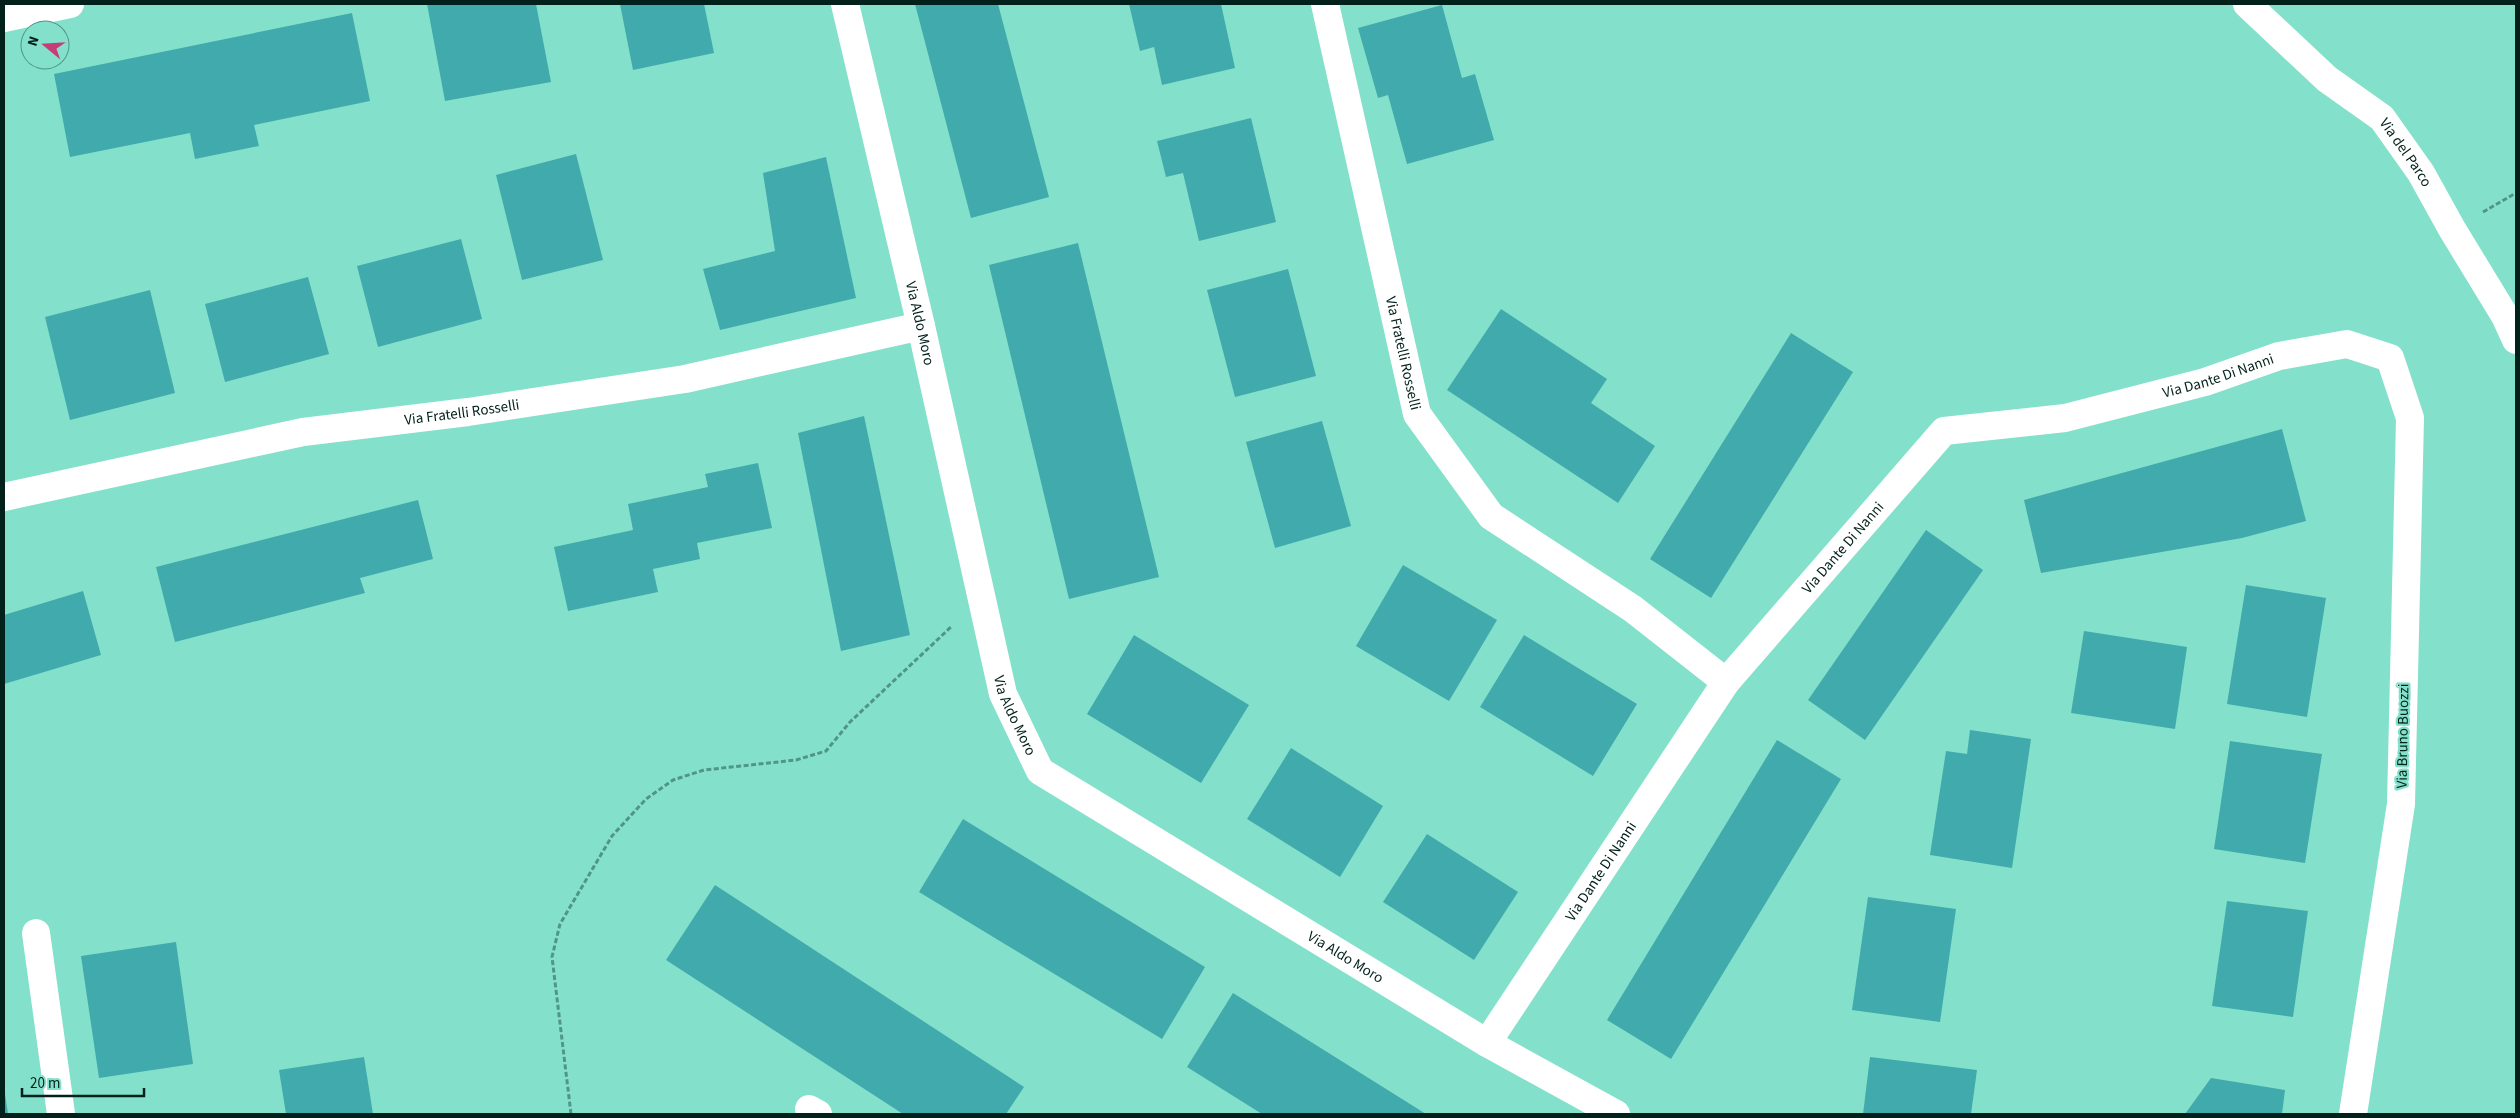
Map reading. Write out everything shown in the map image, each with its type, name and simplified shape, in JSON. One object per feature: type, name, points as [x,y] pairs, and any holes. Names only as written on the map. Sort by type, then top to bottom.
[{"type":"street","points":[[4,18],[70,4]]},
{"type":"street","name":"Via Aldo Moro","points":[[846,4],[921,326],[1003,694],[1040,771],[1486,1043],[1616,1114]]},
{"type":"street","name":"Via Fratelli Rosselli","points":[[1325,4],[1417,414],[1491,516],[1632,609],[1726,682]]},
{"type":"street","name":"Via del Parco","points":[[2247,4],[2327,79],[2382,118],[2421,172],[2452,229],[2506,316],[2516,340]]},
{"type":"street","name":"Via Fratelli Rosselli","points":[[4,497],[303,432],[468,412],[685,379],[921,326]]},
{"type":"street","name":"Via Dante Di Nanni","points":[[1486,1043],[1726,682],[1944,431],[2064,418],[2205,382],[2279,356],[2347,344],[2390,358]]},
{"type":"street","name":"Via Bruno Buozzi","points":[[2353,1114],[2401,804],[2410,418],[2390,358]]},
{"type":"street","points":[[36,933],[61,1114]]},
{"type":"path","points":[[571,1114],[552,957],[560,924],[612,836],[646,799],[673,780],[704,770],[796,760],[826,751],[850,722],[982,598]]},
{"type":"building","points":[[427,4],[536,4],[551,82],[445,101]]},
{"type":"building","points":[[620,4],[704,4],[714,53],[633,70]]},
{"type":"building","points":[[915,4],[998,4],[1049,197],[971,218]]},
{"type":"building","points":[[1129,4],[1221,4],[1235,68],[1162,85],[1154,47],[1140,51]]},
{"type":"building","points":[[1442,5],[1462,78],[1475,74],[1494,140],[1407,164],[1388,95],[1378,98],[1358,28]]},
{"type":"building","points":[[352,13],[370,101],[254,125],[259,146],[195,159],[190,133],[70,157],[54,74]]},
{"type":"building","points":[[1251,118],[1276,222],[1199,241],[1183,173],[1166,177],[1157,141]]},
{"type":"building","points":[[576,154],[603,260],[522,280],[496,175]]},
{"type":"building","points":[[826,157],[856,298],[720,330],[703,269],[775,251],[763,173]]},
{"type":"building","points":[[461,239],[482,319],[378,347],[357,266]]},
{"type":"building","points":[[1078,243],[1159,577],[1069,599],[989,265]]},
{"type":"building","points":[[1288,269],[1316,376],[1235,397],[1207,290]]},
{"type":"building","points":[[308,277],[329,354],[225,382],[205,304]]},
{"type":"building","points":[[150,290],[175,393],[70,420],[45,317]]},
{"type":"building","points":[[1501,309],[1607,379],[1591,403],[1655,446],[1618,503],[1447,390]]},
{"type":"building","points":[[1791,333],[1853,372],[1711,598],[1650,559]]},
{"type":"building","points":[[864,416],[910,635],[841,651],[798,433]]},
{"type":"building","points":[[1322,421],[1351,526],[1275,548],[1246,442]]},
{"type":"building","points":[[2282,429],[2306,521],[2242,538],[2041,573],[2024,500]]},
{"type":"building","points":[[758,463],[772,528],[697,543],[700,559],[653,569],[658,592],[568,611],[554,547],[633,530],[628,504],[708,487],[705,474]]},
{"type":"building","points":[[418,500],[433,559],[360,578],[365,593],[175,642],[156,567]]},
{"type":"building","points":[[1926,530],[1983,570],[1865,740],[1808,700]]},
{"type":"building","points":[[1403,565],[1497,620],[1449,701],[1356,646]]},
{"type":"building","points":[[2246,585],[2326,598],[2307,717],[2227,704]]},
{"type":"building","points":[[83,591],[101,655],[4,684],[4,615]]},
{"type":"building","points":[[2084,631],[2187,647],[2175,729],[2071,713]]},
{"type":"building","points":[[1134,635],[1249,705],[1201,783],[1087,714]]},
{"type":"building","points":[[1524,635],[1637,704],[1593,776],[1480,707]]},
{"type":"building","points":[[1970,730],[2031,739],[2012,868],[1930,855],[1946,751],[1967,754]]},
{"type":"building","points":[[1777,740],[1841,779],[1671,1059],[1607,1020]]},
{"type":"building","points":[[2230,741],[2322,754],[2305,863],[2214,849]]},
{"type":"building","points":[[1291,748],[1383,806],[1340,877],[1247,819]]},
{"type":"building","points":[[963,819],[1205,967],[1162,1039],[919,892]]},
{"type":"building","points":[[1427,834],[1518,892],[1474,960],[1383,902]]},
{"type":"building","points":[[715,885],[1024,1087],[1006,1114],[903,1114],[666,960]]},
{"type":"building","points":[[1868,897],[1956,909],[1940,1022],[1852,1010]]},
{"type":"building","points":[[2227,901],[2308,911],[2293,1017],[2212,1006]]},
{"type":"building","points":[[176,942],[193,1064],[99,1078],[81,956]]},
{"type":"building","points":[[1233,993],[1426,1114],[1262,1114],[1187,1067]]},
{"type":"building","points":[[364,1057],[373,1114],[286,1114],[279,1070]]},
{"type":"building","points":[[1870,1057],[1977,1070],[1971,1114],[1863,1114]]},
{"type":"building","points":[[2211,1078],[2285,1090],[2282,1114],[2185,1114]]},
{"type":"building","points":[[5,1094],[8,1114],[4,1114]]}]
